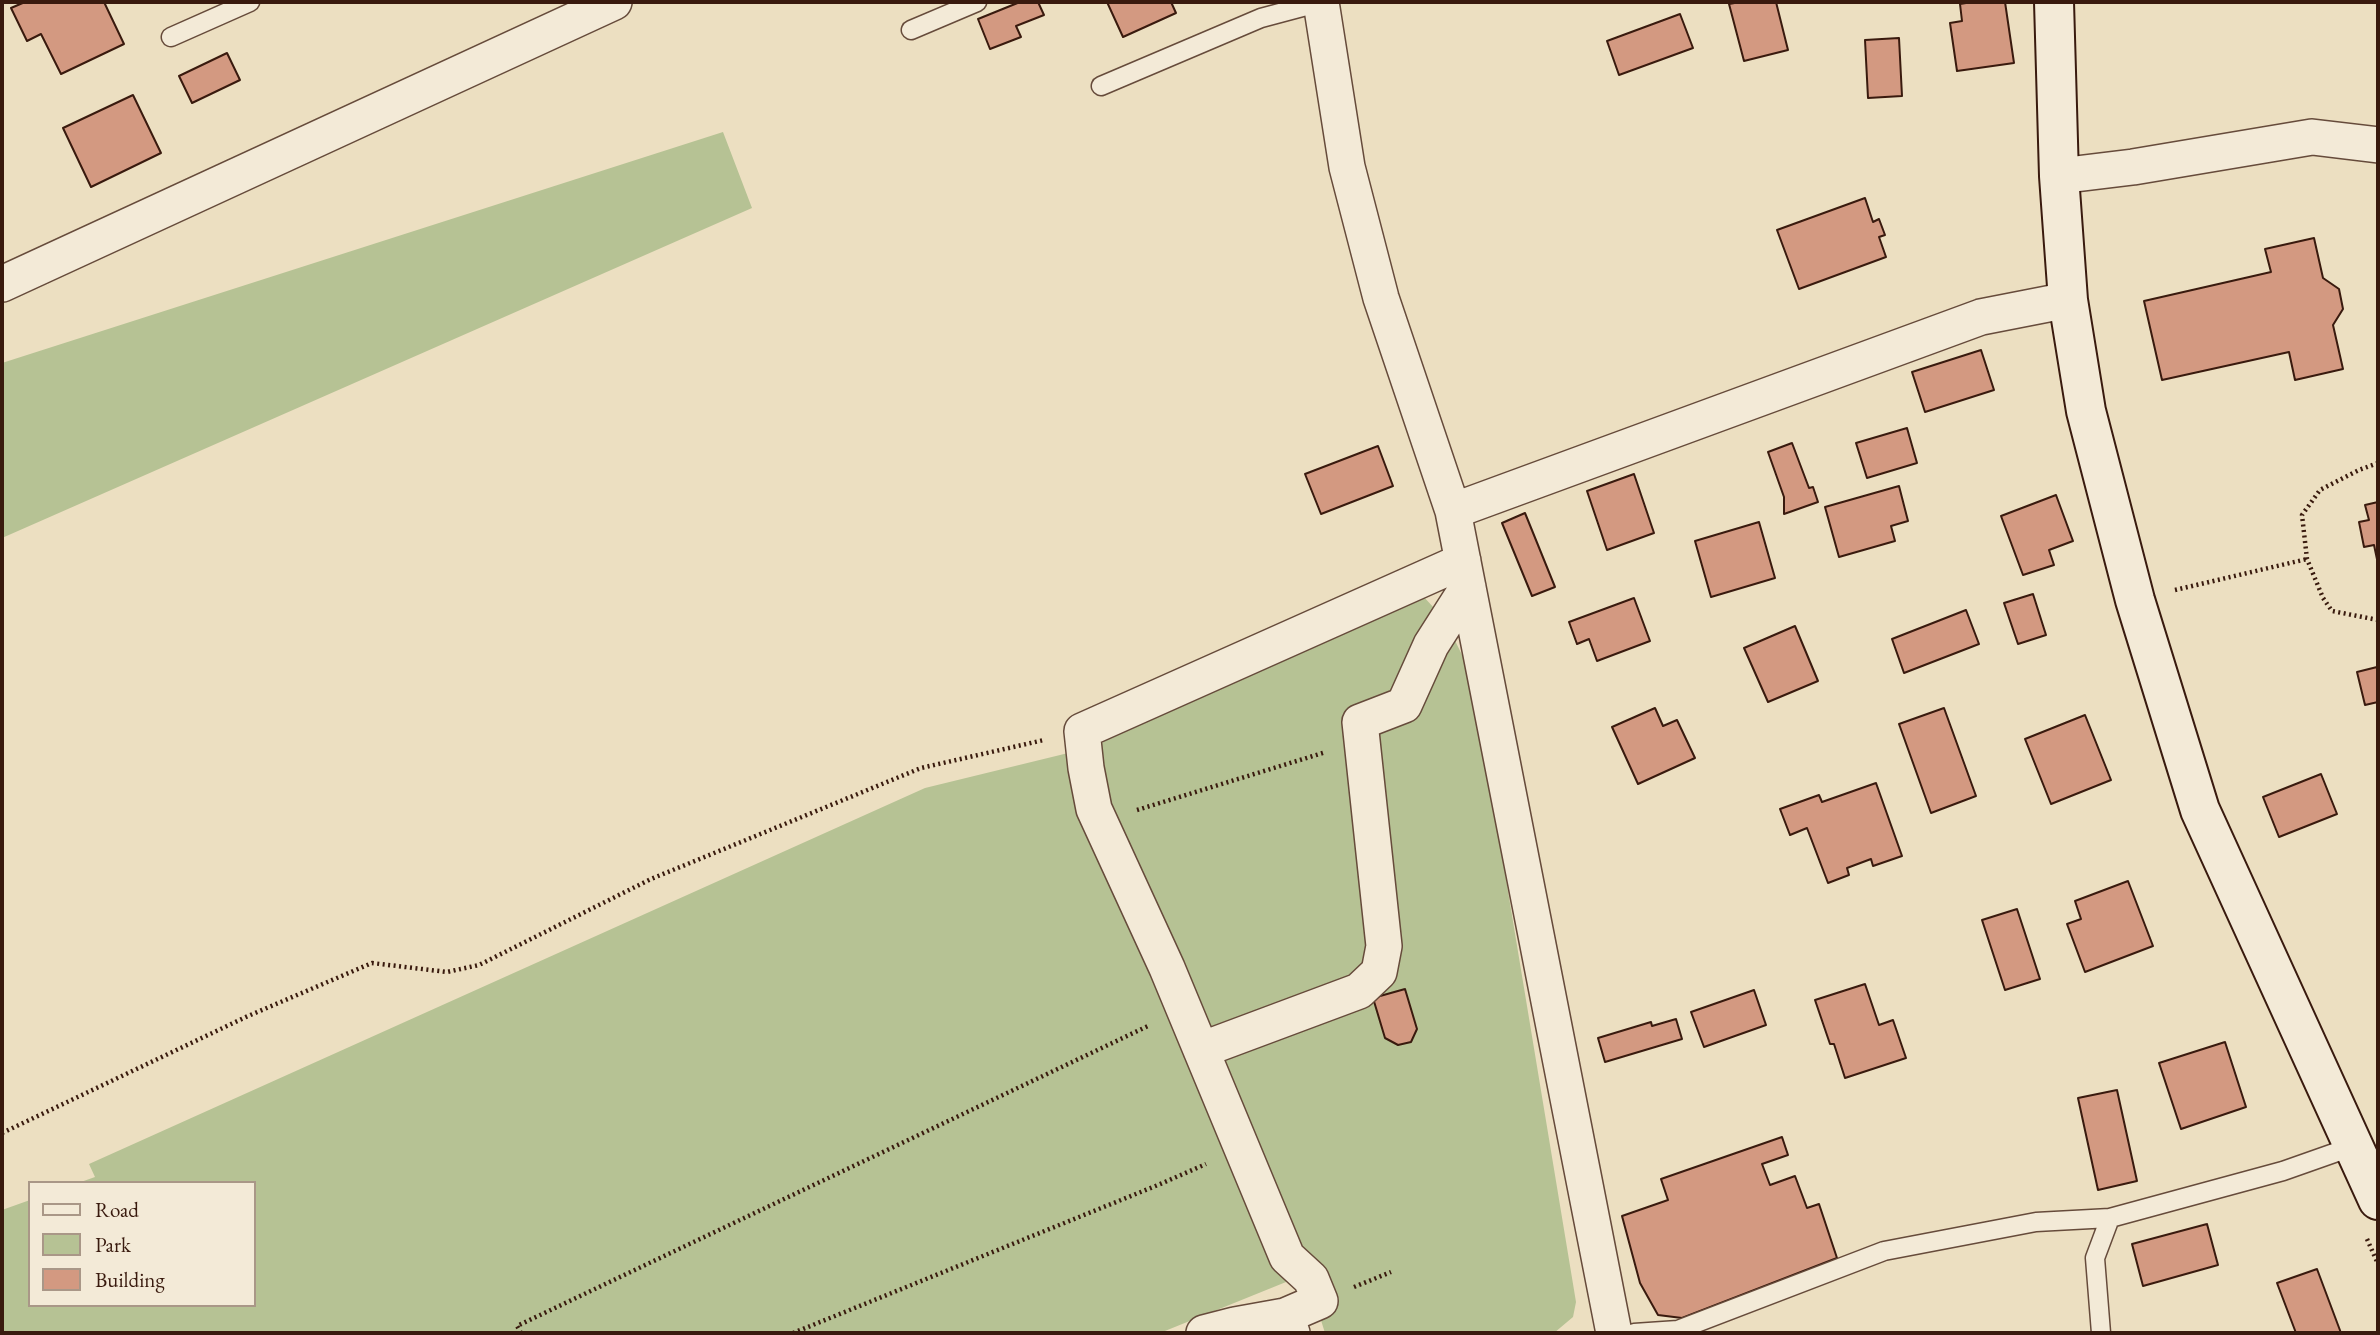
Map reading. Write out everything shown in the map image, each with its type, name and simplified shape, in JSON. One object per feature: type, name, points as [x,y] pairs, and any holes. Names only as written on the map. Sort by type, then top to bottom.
[{"type":"street","points":[[2,284],[614,2]]},
{"type":"street","points":[[1321,2],[1350,180],[1381,298],[1453,511],[1614,1333]]},
{"type":"street","points":[[2054,2],[2059,176],[2068,300],[2086,411],[2135,600],[2200,810],[2378,1200]]},
{"type":"street","points":[[2059,176],[2133,167],[2312,136],[2378,145]]},
{"type":"street","points":[[1453,511],[1981,317],[2068,300]]},
{"type":"street","points":[[1204,1333],[1235,1325],[1288,1325],[1320,1301],[1311,1279],[1287,1257],[1184,1009],[1094,809],[1082,731],[1465,574]]},
{"type":"street","points":[[1201,1050],[1359,991],[1379,972],[1384,946],[1360,722],[1404,705],[1465,574]]},
{"type":"lane","points":[[171,37],[250,2]]},
{"type":"lane","points":[[911,30],[976,2]]},
{"type":"lane","points":[[1101,86],[1261,18],[1321,2]]},
{"type":"lane","points":[[1634,1333],[1678,1330],[1884,1251],[2036,1222],[2110,1218],[2283,1171],[2354,1146]]},
{"type":"lane","points":[[2101,1333],[2095,1258],[2110,1218]]},
{"type":"path","points":[[2378,463],[2319,490],[2302,515],[2307,559],[2323,598],[2332,611],[2378,620]]},
{"type":"path","points":[[2172,591],[2307,559]]},
{"type":"path","points":[[2,1133],[248,1016],[372,964],[447,972],[480,965],[651,878],[921,768],[1082,731]]},
{"type":"path","points":[[1136,811],[1361,741]]},
{"type":"path","points":[[521,1333],[517,1326],[1184,1009]]},
{"type":"path","points":[[793,1333],[1158,1185],[1242,1148]]},
{"type":"green space","points":[[723,132],[752,208],[2,538],[2,363]]},
{"type":"green space","points":[[1423,596],[1445,620],[1463,657],[1502,855],[1576,1302],[1573,1317],[1554,1333],[1325,1333],[1314,1298],[1291,1280],[1160,1333],[2,1333],[2,1210],[28,1201],[28,1307],[256,1307],[256,1181],[84,1181],[95,1177],[89,1164],[925,788],[1101,745],[1116,725]]},
{"type":"building","points":[[25,2],[104,2],[124,44],[61,74],[41,34],[27,41],[11,8]]},
{"type":"building","points":[[1020,2],[1038,2],[1044,15],[1016,26],[1021,37],[990,49],[978,19]]},
{"type":"building","points":[[1107,2],[1171,2],[1176,13],[1123,37]]},
{"type":"building","points":[[1776,2],[1788,50],[1744,61],[1729,4]]},
{"type":"building","points":[[2005,2],[2014,63],[1957,71],[1950,23],[1962,21],[1960,4]]},
{"type":"building","points":[[1680,14],[1693,48],[1619,75],[1607,41]]},
{"type":"building","points":[[1899,38],[1902,96],[1868,98],[1865,40]]},
{"type":"building","points":[[227,53],[240,80],[192,103],[179,76]]},
{"type":"building","points":[[133,95],[161,153],[91,187],[63,128]]},
{"type":"building","points":[[1865,198],[1873,222],[1879,219],[1885,235],[1879,237],[1886,257],[1799,289],[1777,230]]},
{"type":"building","points":[[2314,238],[2323,278],[2339,289],[2343,309],[2333,325],[2343,369],[2295,380],[2289,352],[2162,380],[2144,301],[2271,272],[2265,249]]},
{"type":"building","points":[[1981,350],[1994,390],[1925,412],[1912,372]]},
{"type":"building","points":[[1907,428],[1917,463],[1867,478],[1856,443]]},
{"type":"building","points":[[1792,443],[1809,488],[1813,487],[1818,502],[1784,514],[1784,497],[1768,452]]},
{"type":"building","points":[[1378,446],[1393,486],[1321,514],[1305,474]]},
{"type":"building","points":[[1634,474],[1654,533],[1607,550],[1587,491]]},
{"type":"building","points":[[1899,486],[1908,521],[1891,526],[1895,541],[1839,557],[1825,507]]},
{"type":"building","points":[[2056,495],[2073,541],[2049,550],[2054,565],[2023,575],[2001,516]]},
{"type":"building","points":[[2378,502],[2378,564],[2374,545],[2364,547],[2359,522],[2369,520],[2365,505]]},
{"type":"building","points":[[1525,513],[1555,587],[1532,596],[1502,523]]},
{"type":"building","points":[[1759,522],[1775,578],[1711,597],[1695,541]]},
{"type":"building","points":[[2033,594],[2046,635],[2018,644],[2004,603]]},
{"type":"building","points":[[1634,598],[1650,641],[1597,661],[1589,639],[1577,644],[1569,622]]},
{"type":"building","points":[[1966,610],[1979,644],[1904,673],[1892,639]]},
{"type":"building","points":[[1795,626],[1818,681],[1768,702],[1744,648]]},
{"type":"building","points":[[2377,667],[2378,702],[2365,705],[2357,672]]},
{"type":"building","points":[[1655,708],[1663,726],[1677,720],[1695,758],[1638,784],[1612,727]]},
{"type":"building","points":[[1944,708],[1976,796],[1931,813],[1899,724]]},
{"type":"building","points":[[2085,715],[2111,780],[2051,804],[2025,739]]},
{"type":"building","points":[[2321,774],[2337,814],[2279,837],[2263,797]]},
{"type":"building","points":[[1876,783],[1902,856],[1873,866],[1871,859],[1847,868],[1849,875],[1828,883],[1807,828],[1790,835],[1780,809],[1819,795],[1822,802]]},
{"type":"building","points":[[2128,881],[2153,946],[2085,972],[2067,924],[2081,919],[2075,901]]},
{"type":"building","points":[[2017,909],[2040,979],[2005,990],[1982,920]]},
{"type":"building","points":[[1865,984],[1879,1025],[1893,1020],[1906,1058],[1845,1078],[1815,1000]]},
{"type":"building","points":[[1405,989],[1417,1029],[1411,1042],[1398,1045],[1385,1038],[1373,998]]},
{"type":"building","points":[[1754,990],[1766,1025],[1704,1047],[1691,1012]]},
{"type":"building","points":[[1676,1019],[1682,1039],[1605,1062],[1598,1038],[1651,1022],[1652,1026]]},
{"type":"building","points":[[2225,1042],[2246,1107],[2181,1129],[2159,1063]]},
{"type":"building","points":[[2117,1090],[2137,1181],[2098,1190],[2078,1098]]},
{"type":"building","points":[[1782,1137],[1788,1155],[1762,1164],[1770,1185],[1795,1176],[1807,1208],[1819,1204],[1837,1258],[1682,1318],[1658,1315],[1640,1283],[1622,1216],[1668,1200],[1661,1179]]},
{"type":"building","points":[[2207,1224],[2218,1265],[2143,1286],[2132,1244]]},
{"type":"building","points":[[2317,1269],[2341,1333],[2296,1333],[2277,1283]]}]
